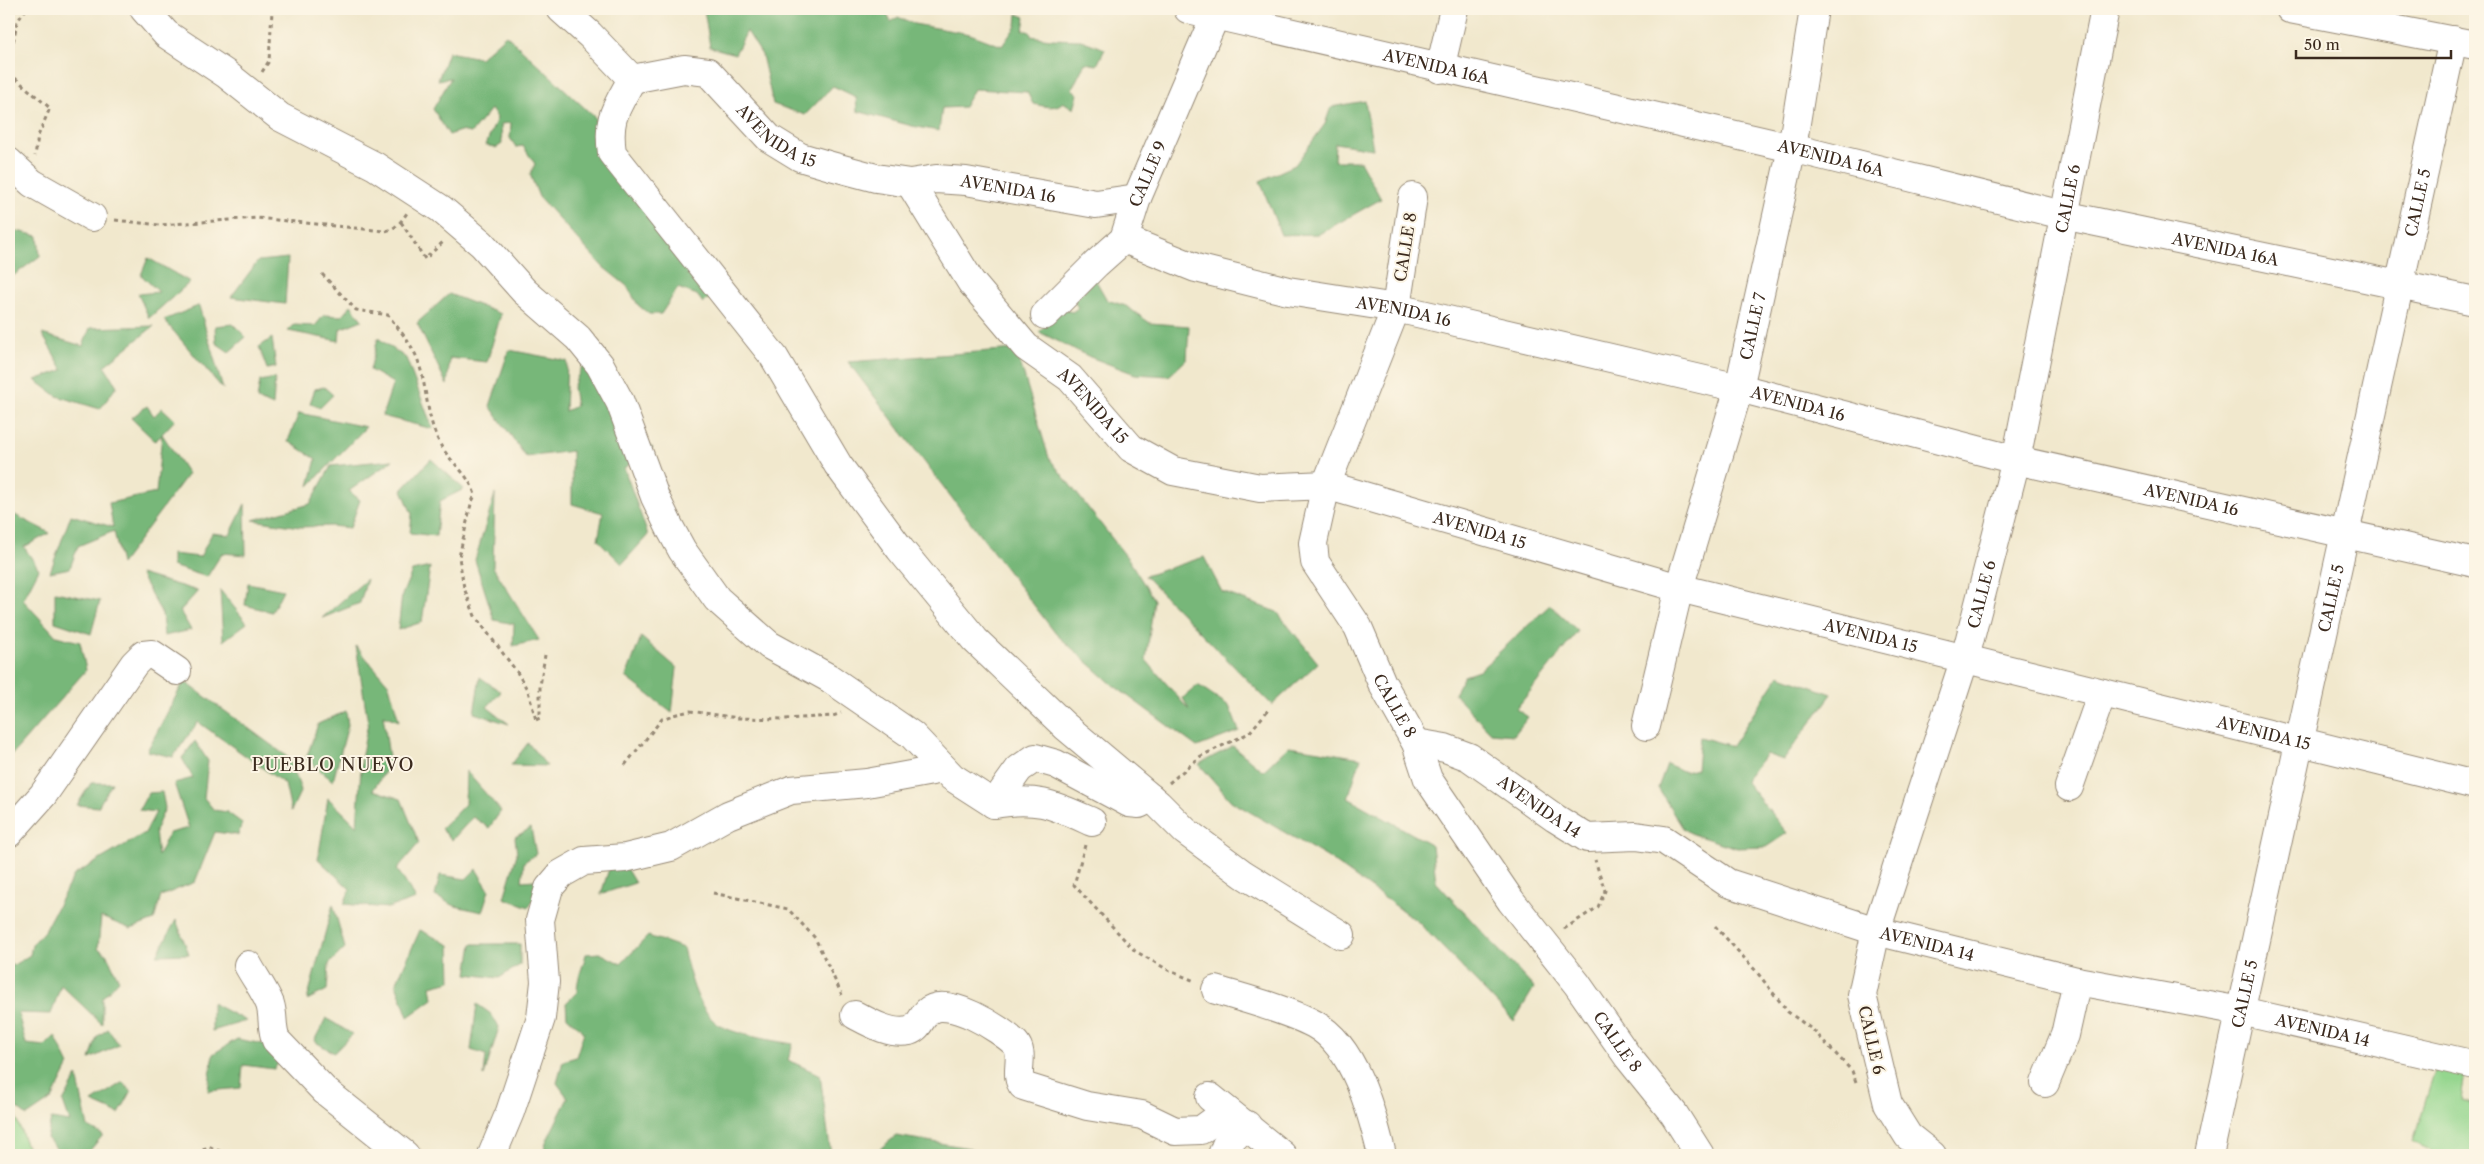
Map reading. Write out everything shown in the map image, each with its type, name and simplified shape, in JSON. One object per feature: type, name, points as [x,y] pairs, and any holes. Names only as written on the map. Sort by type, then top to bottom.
[{"type":"street","points":[[144,9],[166,34],[219,70],[280,117],[375,166],[441,209],[482,244],[524,291],[578,338],[600,365],[620,402],[655,498],[682,550],[717,599],[769,645],[829,678],[912,735],[943,769],[994,804],[1018,800],[1048,803],[1092,822]]},
{"type":"street","points":[[561,9],[590,34],[632,79],[613,114],[609,131],[612,153],[774,357],[838,465],[900,549],[976,640],[1066,726],[1154,801],[1185,831],[1243,874],[1341,935]]},
{"type":"street","name":"AVENIDA 16A","points":[[1188,9],[1216,12],[1440,69],[1792,148],[2063,215],[2475,301]]},
{"type":"street","points":[[1440,69],[1454,9]]},
{"type":"street","name":"CALLE 7","points":[[1646,726],[1679,588],[1739,388],[1792,148],[1814,9]]},
{"type":"street","name":"CALLE 6","points":[[1932,1155],[1908,1136],[1888,1104],[1862,995],[1876,931],[1965,658],[2016,460],[2105,9]]},
{"type":"street","points":[[2290,9],[2464,43]]},
{"type":"street","name":"CALLE 9","points":[[1124,239],[1137,198],[1216,12]]},
{"type":"street","name":"CALLE 5","points":[[2209,1155],[2399,285],[2464,43]]},
{"type":"street","name":"AVENIDA 15","points":[[632,79],[684,69],[708,72],[769,138],[800,157],[876,178],[910,183],[971,282],[1002,321],[1031,351],[1070,378],[1131,448],[1173,471],[1260,488],[1326,485],[1679,588],[2475,785]]},
{"type":"street","points":[[9,162],[32,183],[92,217]]},
{"type":"street","name":"AVENIDA 16","points":[[910,183],[936,179],[966,181],[1096,204],[1137,198]]},
{"type":"street","name":"CALLE 8","points":[[1413,197],[1396,308],[1326,485],[1313,544],[1315,562],[1358,626],[1382,683],[1416,743],[1428,779],[1511,900],[1548,946],[1628,1057],[1674,1114],[1700,1155]]},
{"type":"street","points":[[1045,315],[1124,239]]},
{"type":"street","name":"AVENIDA 16","points":[[1124,239],[1205,270],[1288,291],[1396,308],[1739,388],[2016,460],[2475,563]]},
{"type":"street","points":[[9,833],[43,795],[134,664],[143,655],[152,654],[177,671]]},
{"type":"street","points":[[2069,788],[2102,693]]},
{"type":"street","name":"AVENIDA 14","points":[[1416,743],[1445,748],[1469,756],[1555,818],[1588,838],[1636,836],[1664,840],[1728,884],[1876,931],[2077,981],[2241,1011],[2475,1065]]},
{"type":"street","points":[[994,804],[1019,769],[1035,758],[1056,764],[1129,803],[1140,804],[1154,801]]},
{"type":"street","points":[[492,1155],[510,1112],[524,1065],[542,1018],[545,982],[540,920],[549,888],[560,874],[584,861],[625,858],[671,847],[728,815],[791,790],[867,783],[943,769]]},
{"type":"street","points":[[248,966],[270,1004],[273,1019],[272,1032],[276,1040],[325,1091],[405,1155]]},
{"type":"street","points":[[2045,1083],[2065,1035],[2077,981]]},
{"type":"street","points":[[1216,990],[1314,1024],[1337,1044],[1358,1078],[1382,1155]]},
{"type":"street","points":[[855,1015],[872,1024],[894,1030],[910,1031],[919,1024],[928,1011],[940,1006],[959,1009],[998,1029],[1017,1045],[1020,1055],[1018,1074],[1023,1086],[1088,1106],[1142,1115],[1175,1131],[1201,1130],[1228,1111]]},
{"type":"street","points":[[1222,1155],[1226,1145],[1228,1111]]},
{"type":"street","points":[[1228,1111],[1282,1155]]},
{"type":"path","points":[[9,65],[17,22],[26,9]]},
{"type":"path","points":[[248,93],[269,61],[272,11],[270,9]]},
{"type":"path","points":[[2453,9],[2475,14]]},
{"type":"path","points":[[9,72],[50,108],[38,136],[32,183]]},
{"type":"path","points":[[92,217],[159,225],[257,218],[384,231],[390,230],[401,222],[419,196]]},
{"type":"path","points":[[401,222],[425,259],[460,226]]},
{"type":"path","points":[[322,274],[356,310],[388,315],[408,341],[420,366],[429,413],[437,439],[443,450],[462,469],[475,495],[471,504],[459,557],[464,588],[475,616],[528,691],[538,721],[540,718],[540,686],[545,655]]},
{"type":"path","points":[[625,765],[662,719],[673,714],[690,711],[738,718],[784,719],[824,717],[834,716],[864,703]]},
{"type":"path","points":[[1154,801],[1169,783],[1201,756],[1249,733],[1269,709]]},
{"type":"path","points":[[1092,822],[1074,885],[1135,951],[1170,971],[1216,990]]},
{"type":"path","points":[[1548,946],[1568,924],[1582,919],[1598,907],[1604,891],[1588,838]]},
{"type":"path","points":[[713,893],[788,909],[815,938],[842,995],[855,1015]]},
{"type":"path","points":[[1715,926],[1756,971],[1788,1012],[1813,1030],[1852,1071],[1859,1089]]},
{"type":"path","points":[[197,1155],[208,1146],[229,1155]]},
{"type":"green space","points":[[704,9],[733,9],[736,12],[738,9],[884,9],[891,22],[898,17],[914,24],[970,34],[1002,46],[1016,26],[1017,14],[1025,17],[1023,30],[1030,32],[1031,36],[1081,40],[1105,49],[1097,65],[1085,63],[1072,89],[1078,94],[1074,109],[1063,102],[1053,107],[1033,104],[1027,92],[974,89],[964,107],[942,108],[939,131],[912,126],[857,111],[856,97],[833,86],[805,115],[773,104],[762,55],[747,31],[735,54],[710,47]]},
{"type":"green space","points":[[506,35],[602,124],[717,292],[703,303],[697,295],[678,288],[661,314],[649,314],[638,305],[627,286],[603,267],[539,197],[530,174],[535,164],[523,146],[516,147],[510,138],[511,123],[501,124],[502,144],[496,148],[486,145],[497,118],[491,109],[471,133],[460,131],[449,135],[433,109],[451,78],[438,80],[448,52],[480,58]]},
{"type":"green space","points":[[1365,101],[1373,149],[1335,143],[1334,161],[1360,161],[1381,199],[1319,234],[1281,235],[1260,181],[1295,165],[1325,124],[1331,107]]},
{"type":"green space","points":[[9,229],[38,236],[40,256],[13,276],[9,275]]},
{"type":"green space","points":[[148,258],[190,282],[149,318],[138,294],[159,292],[141,275]]},
{"type":"green space","points":[[288,258],[285,304],[231,297],[258,261]]},
{"type":"green space","points":[[1095,279],[1107,300],[1126,306],[1150,323],[1189,326],[1187,359],[1169,376],[1135,374],[1090,357],[1039,332],[1062,309],[1072,312],[1078,308],[1074,301]]},
{"type":"green space","points":[[449,294],[501,314],[487,362],[450,358],[447,385],[417,323]]},
{"type":"green space","points":[[351,305],[362,320],[340,329],[339,341],[288,331],[294,325],[315,326],[324,315],[342,316]]},
{"type":"green space","points":[[199,306],[223,389],[164,320]]},
{"type":"green space","points":[[233,324],[246,337],[229,352],[216,343],[215,326]]},
{"type":"green space","points":[[154,326],[104,366],[117,386],[100,409],[57,396],[35,380],[63,370],[42,334],[83,346],[90,328]]},
{"type":"green space","points":[[272,338],[276,367],[267,369],[259,347]]},
{"type":"green space","points":[[378,338],[406,358],[433,429],[382,416],[393,383],[370,370]]},
{"type":"green space","points":[[1016,349],[1049,458],[1129,560],[1154,600],[1146,660],[1189,710],[1183,698],[1198,685],[1229,706],[1239,731],[1197,747],[1113,685],[1056,634],[848,362]]},
{"type":"green space","points":[[509,350],[567,361],[565,411],[576,406],[573,387],[583,364],[610,379],[616,425],[653,448],[624,468],[648,535],[622,564],[598,540],[603,513],[572,504],[572,451],[526,457],[490,406]]},
{"type":"green space","points":[[275,378],[273,406],[257,399],[260,381]]},
{"type":"green space","points":[[324,387],[333,395],[320,408],[310,403],[315,389]]},
{"type":"green space","points":[[147,406],[154,416],[162,408],[175,420],[162,434],[188,474],[121,564],[114,531],[78,546],[70,568],[50,572],[71,515],[113,527],[109,503],[156,493],[162,435],[155,441],[131,418]]},
{"type":"green space","points":[[299,413],[366,427],[309,486],[316,459],[288,441]]},
{"type":"green space","points":[[431,459],[464,489],[440,501],[436,536],[410,533],[412,514],[402,490]]},
{"type":"green space","points":[[393,460],[349,491],[360,500],[350,528],[331,526],[300,527],[253,520],[310,504],[331,466]]},
{"type":"green space","points":[[495,494],[493,567],[539,640],[513,646],[514,624],[494,620],[475,560]]},
{"type":"green space","points":[[245,504],[246,555],[222,553],[207,577],[172,566],[172,554],[200,557],[212,533],[230,535]]},
{"type":"green space","points":[[13,514],[50,533],[24,547],[39,569],[23,600],[56,636],[80,642],[86,670],[9,758],[9,517]]},
{"type":"green space","points":[[1204,557],[1222,592],[1277,612],[1318,663],[1272,705],[1145,576]]},
{"type":"green space","points":[[430,567],[422,622],[398,630],[402,595],[412,571]]},
{"type":"green space","points":[[140,574],[198,591],[180,611],[191,630],[164,636],[162,614]]},
{"type":"green space","points":[[367,579],[360,603],[322,618]]},
{"type":"green space","points":[[248,583],[283,590],[272,612],[245,605]]},
{"type":"green space","points":[[220,590],[247,623],[223,641]]},
{"type":"green space","points":[[55,592],[100,601],[91,634],[55,622]]},
{"type":"green space","points":[[1550,605],[1578,631],[1516,709],[1528,717],[1514,735],[1491,733],[1454,694],[1464,676],[1479,671]]},
{"type":"green space","points":[[641,637],[677,668],[672,713],[626,677]]},
{"type":"green space","points":[[356,646],[389,685],[399,721],[383,715],[390,764],[373,790],[401,799],[419,843],[397,869],[416,899],[388,908],[344,904],[350,889],[318,859],[328,798],[357,826],[362,754],[368,723]]},
{"type":"green space","points":[[1779,675],[1832,694],[1783,760],[1766,754],[1745,781],[1787,833],[1766,847],[1737,848],[1692,834],[1683,828],[1658,788],[1667,764],[1685,772],[1697,769],[1700,737],[1732,746]]},
{"type":"green space","points":[[480,677],[501,692],[487,707],[509,724],[474,713]]},
{"type":"green space","points":[[184,681],[289,758],[301,790],[291,811],[285,784],[198,722],[173,757],[147,751]]},
{"type":"green space","points":[[346,711],[348,725],[333,781],[306,759],[318,724]]},
{"type":"green space","points":[[195,741],[208,761],[204,798],[214,810],[227,812],[242,823],[238,835],[215,832],[195,882],[161,896],[154,920],[131,929],[101,917],[98,948],[107,955],[119,980],[102,998],[102,1024],[61,985],[51,1014],[18,1013],[26,1044],[45,1046],[55,1036],[69,1065],[52,1099],[27,1116],[9,1102],[9,959],[12,966],[30,955],[32,945],[44,931],[74,875],[145,833],[156,812],[139,810],[148,793],[162,792],[165,808],[155,831],[158,856],[169,833],[189,828],[174,783],[193,778],[182,758]]},
{"type":"green space","points":[[528,743],[547,766],[511,765]]},
{"type":"green space","points":[[1233,746],[1263,771],[1289,746],[1361,758],[1348,798],[1432,845],[1436,882],[1534,988],[1514,1021],[1417,921],[1327,857],[1231,801],[1199,764]]},
{"type":"green space","points":[[466,771],[501,811],[489,828],[473,817],[452,840],[441,829],[465,804]]},
{"type":"green space","points":[[91,783],[112,783],[98,807],[77,805]]},
{"type":"green space","points":[[531,828],[536,854],[524,862],[522,881],[547,879],[529,907],[504,898],[517,854],[515,837]]},
{"type":"green space","points":[[615,850],[635,883],[601,894]]},
{"type":"green space","points":[[476,869],[489,890],[482,912],[455,906],[435,896],[440,875],[466,879]]},
{"type":"green space","points":[[333,904],[345,948],[329,964],[327,990],[307,1000]]},
{"type":"green space","points":[[176,920],[189,954],[157,955]]},
{"type":"green space","points":[[420,930],[450,945],[451,981],[431,986],[433,999],[408,1017],[396,984]]},
{"type":"green space","points":[[648,936],[683,948],[698,997],[708,1015],[715,1022],[730,1030],[793,1044],[788,1060],[820,1075],[831,1155],[543,1155],[546,1142],[568,1098],[557,1083],[563,1061],[576,1057],[584,1032],[567,1017],[566,1003],[577,992],[579,977],[586,954],[600,953],[621,964]]},
{"type":"green space","points":[[472,944],[520,944],[520,965],[499,978],[467,974]]},
{"type":"green space","points":[[212,1003],[246,1021],[212,1031]]},
{"type":"green space","points":[[477,1004],[491,1014],[499,1027],[484,1076],[486,1055],[471,1050]]},
{"type":"green space","points":[[326,1018],[352,1034],[334,1053],[314,1041]]},
{"type":"green space","points":[[108,1029],[119,1045],[90,1059],[97,1037]]},
{"type":"green space","points":[[237,1039],[289,1049],[274,1069],[243,1065],[241,1088],[208,1091],[213,1054]]},
{"type":"green space","points":[[2436,1067],[2465,1074],[2461,1099],[2475,1103],[2475,1155],[2431,1155],[2430,1150],[2413,1142]]},
{"type":"green space","points":[[77,1076],[88,1127],[103,1135],[86,1155],[62,1155],[47,1138],[51,1119],[70,1122],[63,1102]]},
{"type":"green space","points":[[123,1082],[131,1092],[119,1114],[92,1102]]},
{"type":"green space","points":[[9,1106],[16,1117],[30,1155],[9,1155]]},
{"type":"green space","points":[[896,1136],[970,1148],[979,1155],[872,1155]]},
{"type":"district","name":"PUEBLO NUEVO","points":[[333,765]]}]
